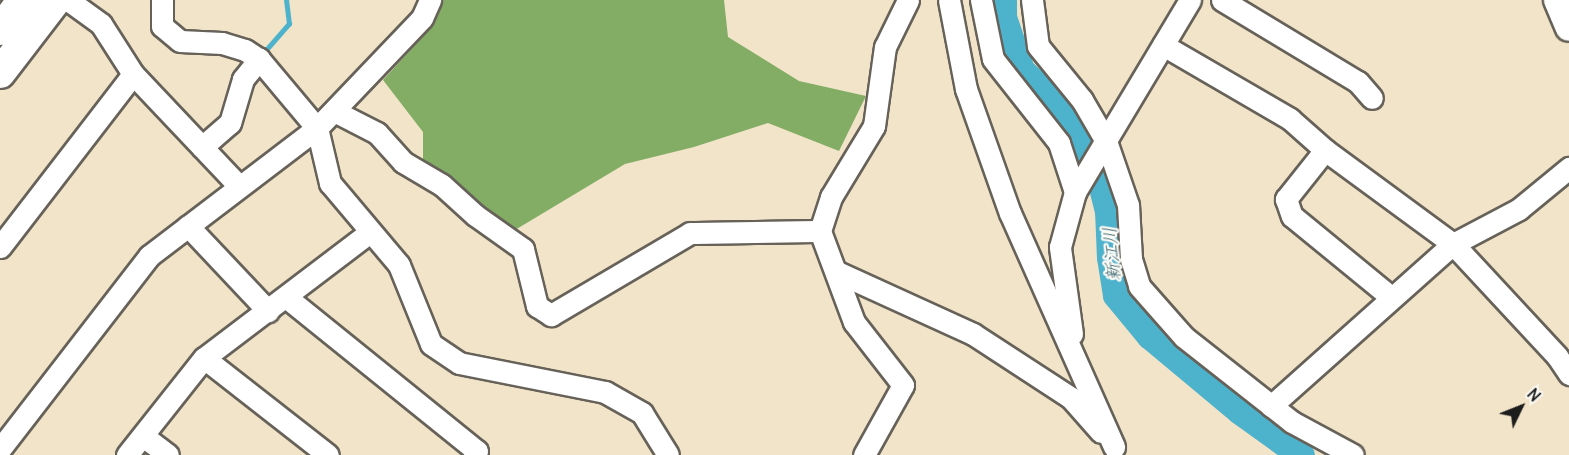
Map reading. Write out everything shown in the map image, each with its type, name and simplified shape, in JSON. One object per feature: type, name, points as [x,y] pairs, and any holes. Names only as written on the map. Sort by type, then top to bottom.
[{"type":"highway","points":[[0,30],[23,0]]},
{"type":"highway","points":[[0,73],[56,0]]},
{"type":"main road","points":[[1557,0],[1569,28]]},
{"type":"street","points":[[68,0],[101,24],[133,74],[239,186]]},
{"type":"street","points":[[162,0],[162,26],[180,41],[222,43],[245,50],[259,59],[317,128],[330,183],[399,265],[431,344],[459,363],[605,392],[642,413],[668,455]]},
{"type":"street","points":[[0,449],[149,256],[317,128],[423,18],[430,0]]},
{"type":"street","points":[[864,455],[903,385],[854,322],[820,231],[831,197],[874,126],[885,47],[908,0]]},
{"type":"street","points":[[949,0],[966,90],[1006,202],[1117,451]]},
{"type":"street","points":[[981,0],[993,59],[1059,143],[1079,186]]},
{"type":"street","points":[[1032,0],[1038,46],[1082,100],[1106,141],[1128,205],[1131,259],[1139,286],[1184,336],[1271,406],[1292,422],[1353,455]]},
{"type":"street","points":[[1075,355],[1060,247],[1079,186],[1190,0]]},
{"type":"street","points":[[1222,0],[1358,81],[1372,98]]},
{"type":"street","points":[[1163,45],[1290,119],[1325,150],[1453,244],[1557,356],[1569,374]]},
{"type":"street","points":[[202,147],[230,123],[243,79],[259,59]]},
{"type":"street","points":[[0,247],[133,74]]},
{"type":"street","points":[[334,111],[377,133],[403,162],[442,184],[475,215],[523,249],[537,306],[551,315],[690,233],[820,231]]},
{"type":"street","points":[[1325,150],[1286,199],[1292,216],[1391,297]]},
{"type":"street","points":[[1271,406],[1453,244],[1519,208],[1569,168]]},
{"type":"street","points":[[188,226],[268,311]]},
{"type":"street","points":[[127,455],[204,358],[370,232]]},
{"type":"street","points":[[837,272],[973,334],[1071,398],[1117,451]]},
{"type":"street","points":[[286,297],[477,451],[474,455]]},
{"type":"street","points":[[204,358],[328,455]]},
{"type":"street","points":[[143,435],[168,455]]},
{"type":"green space","points":[[443,0],[724,0],[728,37],[799,81],[866,96],[839,151],[768,123],[694,147],[625,164],[515,230],[423,161],[423,132],[383,80],[429,30]]},
{"type":"waterway","points":[[266,50],[289,24],[286,0]]},
{"type":"waterway","name":"新江川","points":[[1003,0],[1003,17],[1021,70],[1064,111],[1099,175],[1108,210],[1110,257],[1116,295],[1150,336],[1240,411],[1301,455]]}]
